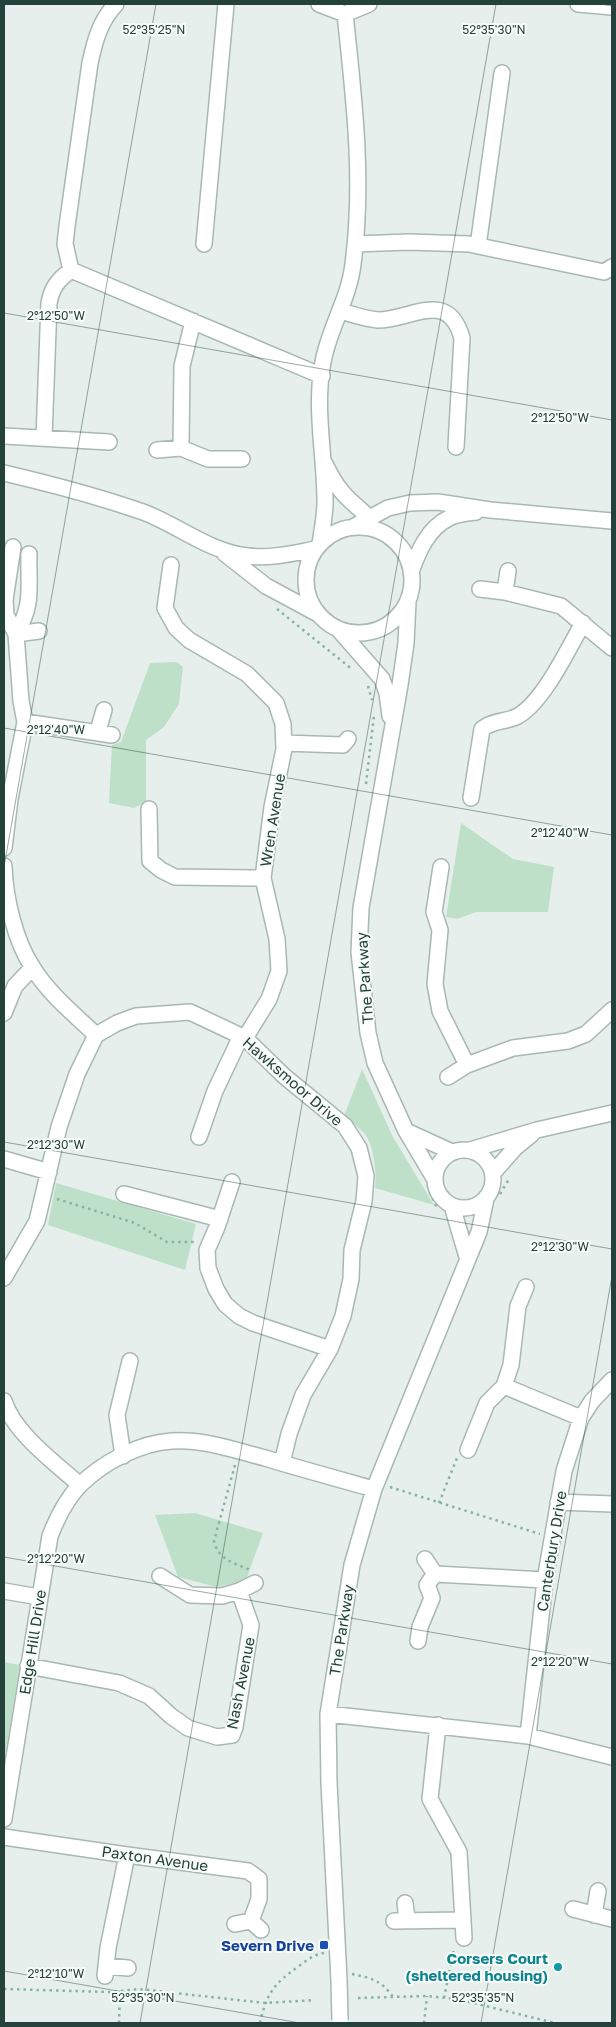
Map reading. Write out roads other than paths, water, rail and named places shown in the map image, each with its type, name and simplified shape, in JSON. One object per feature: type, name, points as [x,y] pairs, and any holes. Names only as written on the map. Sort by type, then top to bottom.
[{"type":"street","points":[[71,270],[66,244],[67,226],[90,64],[96,37],[106,16],[116,4]]},
{"type":"street","points":[[204,244],[226,4]]},
{"type":"street","points":[[319,4],[345,14],[370,4]]},
{"type":"street","points":[[578,4],[612,7]]},
{"type":"street","points":[[318,614],[311,603],[306,587],[306,571],[318,546],[325,503],[319,427],[322,362],[333,325],[344,303],[353,265],[358,195],[357,120],[345,14]]},
{"type":"street","points":[[478,246],[502,73]]},
{"type":"street","points":[[354,244],[409,242],[478,246],[604,272],[612,267]]},
{"type":"street","points":[[71,270],[322,376]]},
{"type":"street","points":[[44,438],[49,303],[52,291],[58,280],[71,270]]},
{"type":"street","points":[[340,311],[378,320],[412,312],[433,310],[445,312],[453,317],[462,338],[456,447]]},
{"type":"street","points":[[181,448],[182,366],[193,321]]},
{"type":"street","points":[[4,436],[109,442]]},
{"type":"street","points":[[157,450],[181,448],[208,459],[242,459]]},
{"type":"street","points":[[322,457],[336,486],[343,495],[370,518]]},
{"type":"street","points":[[4,473],[73,490],[145,513],[219,549],[247,556],[264,557],[318,546],[337,532],[352,528],[388,508],[410,503],[438,502],[490,510],[612,521]]},
{"type":"street","points":[[219,549],[266,586],[318,614],[340,630],[359,634],[379,630],[396,618],[408,601],[411,587],[411,572],[418,551],[435,528],[449,517],[490,510]]},
{"type":"street","points":[[352,528],[372,529],[390,538],[404,553],[411,572]]},
{"type":"street","points":[[4,848],[10,799],[25,722],[21,701],[16,634],[6,615],[5,600],[13,547]]},
{"type":"street","points":[[16,634],[28,610],[30,592],[29,554]]},
{"type":"street","name":"Wren Avenue","points":[[171,565],[166,608],[176,628],[189,640],[247,674],[276,703],[284,724],[284,743],[272,807],[263,878],[277,939],[278,971],[269,998],[243,1037],[215,1091],[199,1137]]},
{"type":"street","points":[[505,592],[508,571]]},
{"type":"street","points":[[480,589],[505,592],[560,606],[612,648]]},
{"type":"street","name":"The Parkway","points":[[408,601],[406,644],[361,908],[359,952],[368,1033],[375,1063],[431,1182]]},
{"type":"street","points":[[472,798],[482,729],[488,724],[518,716],[536,699],[553,677],[583,623]]},
{"type":"street","name":"The Parkway","points":[[340,630],[382,679],[387,693],[392,729]]},
{"type":"street","points":[[16,634],[39,631]]},
{"type":"street","points":[[25,722],[105,733],[104,710]]},
{"type":"street","points":[[284,743],[343,745],[348,740]]},
{"type":"street","points":[[149,809],[150,861],[160,870],[175,877],[263,878]]},
{"type":"street","points":[[4,866],[5,890],[15,929],[32,968],[56,997],[96,1035],[77,1074],[59,1127],[38,1221],[4,1278]]},
{"type":"street","points":[[441,867],[434,912],[440,930],[435,972],[437,993],[440,1010],[467,1065]]},
{"type":"street","points":[[4,1013],[15,986],[32,968]]},
{"type":"street","points":[[448,1077],[467,1065],[514,1048],[568,1041],[586,1034],[612,1010]]},
{"type":"street","name":"Hawksmoor Drive","points":[[96,1035],[136,1016],[190,1012],[243,1037],[284,1076],[345,1126],[359,1148],[366,1176],[364,1201],[352,1250],[351,1279],[343,1316],[330,1349],[303,1395],[289,1434],[282,1463]]},
{"type":"street","points":[[470,1150],[537,1130],[612,1113]]},
{"type":"street","points":[[493,1173],[516,1148],[537,1130]]},
{"type":"street","points":[[406,1131],[452,1152]]},
{"type":"street","points":[[461,1149],[470,1150],[481,1154],[489,1163],[493,1173],[492,1198],[470,1208],[461,1208],[446,1203],[431,1182],[440,1162],[452,1152],[461,1149]]},
{"type":"street","points":[[4,1159],[49,1172]]},
{"type":"street","points":[[232,1182],[207,1250],[208,1268],[216,1289],[225,1304],[239,1316],[253,1323],[330,1349]]},
{"type":"street","points":[[124,1194],[218,1223]]},
{"type":"street","name":"The Parkway","points":[[340,2021],[329,1783],[328,1714],[352,1564],[376,1486],[492,1198]]},
{"type":"street","points":[[452,1206],[467,1258]]},
{"type":"street","points":[[468,1450],[487,1403],[504,1386],[511,1365],[518,1306],[526,1287]]},
{"type":"street","points":[[123,1456],[117,1415],[130,1361]]},
{"type":"street","name":"Canterbury Drive","points":[[528,1736],[545,1580],[564,1471],[581,1418],[592,1401],[612,1380]]},
{"type":"street","points":[[504,1386],[581,1418]]},
{"type":"street","points":[[6,1411],[30,1441],[80,1485]]},
{"type":"street","name":"Edge Hill Drive","points":[[4,1819],[38,1597],[50,1536],[58,1517],[80,1485],[107,1464],[123,1456],[150,1444],[172,1441],[211,1443],[376,1486]]},
{"type":"street","points":[[558,1502],[612,1504]]},
{"type":"street","points":[[418,1641],[420,1627],[432,1598],[425,1560]]},
{"type":"street","points":[[160,1576],[190,1595],[222,1596],[239,1592],[254,1583]]},
{"type":"street","points":[[428,1584],[545,1580]]},
{"type":"street","points":[[4,1591],[38,1597]]},
{"type":"street","name":"Nash Avenue","points":[[28,1666],[119,1683],[149,1696],[171,1716],[188,1728],[217,1737],[232,1735],[236,1727],[251,1625],[239,1592]]},
{"type":"street","points":[[328,1714],[528,1736],[584,1748],[612,1757]]},
{"type":"street","points":[[438,1725],[430,1799],[459,1852],[464,1938]]},
{"type":"street","name":"Paxton Avenue","points":[[4,1836],[248,1871],[259,1878],[256,1926],[235,1924]]},
{"type":"street","points":[[127,1855],[108,1948],[106,1971],[128,1968]]},
{"type":"street","points":[[594,1915],[598,1892]]},
{"type":"street","points":[[405,1903],[400,1920],[463,1920]]},
{"type":"street","points":[[573,1909],[612,1920]]},
{"type":"place","name":"Severn Drive","points":[[324,1945]]},
{"type":"place","name":"Corsers Court (sheltered housing)","points":[[558,1967]]}]
